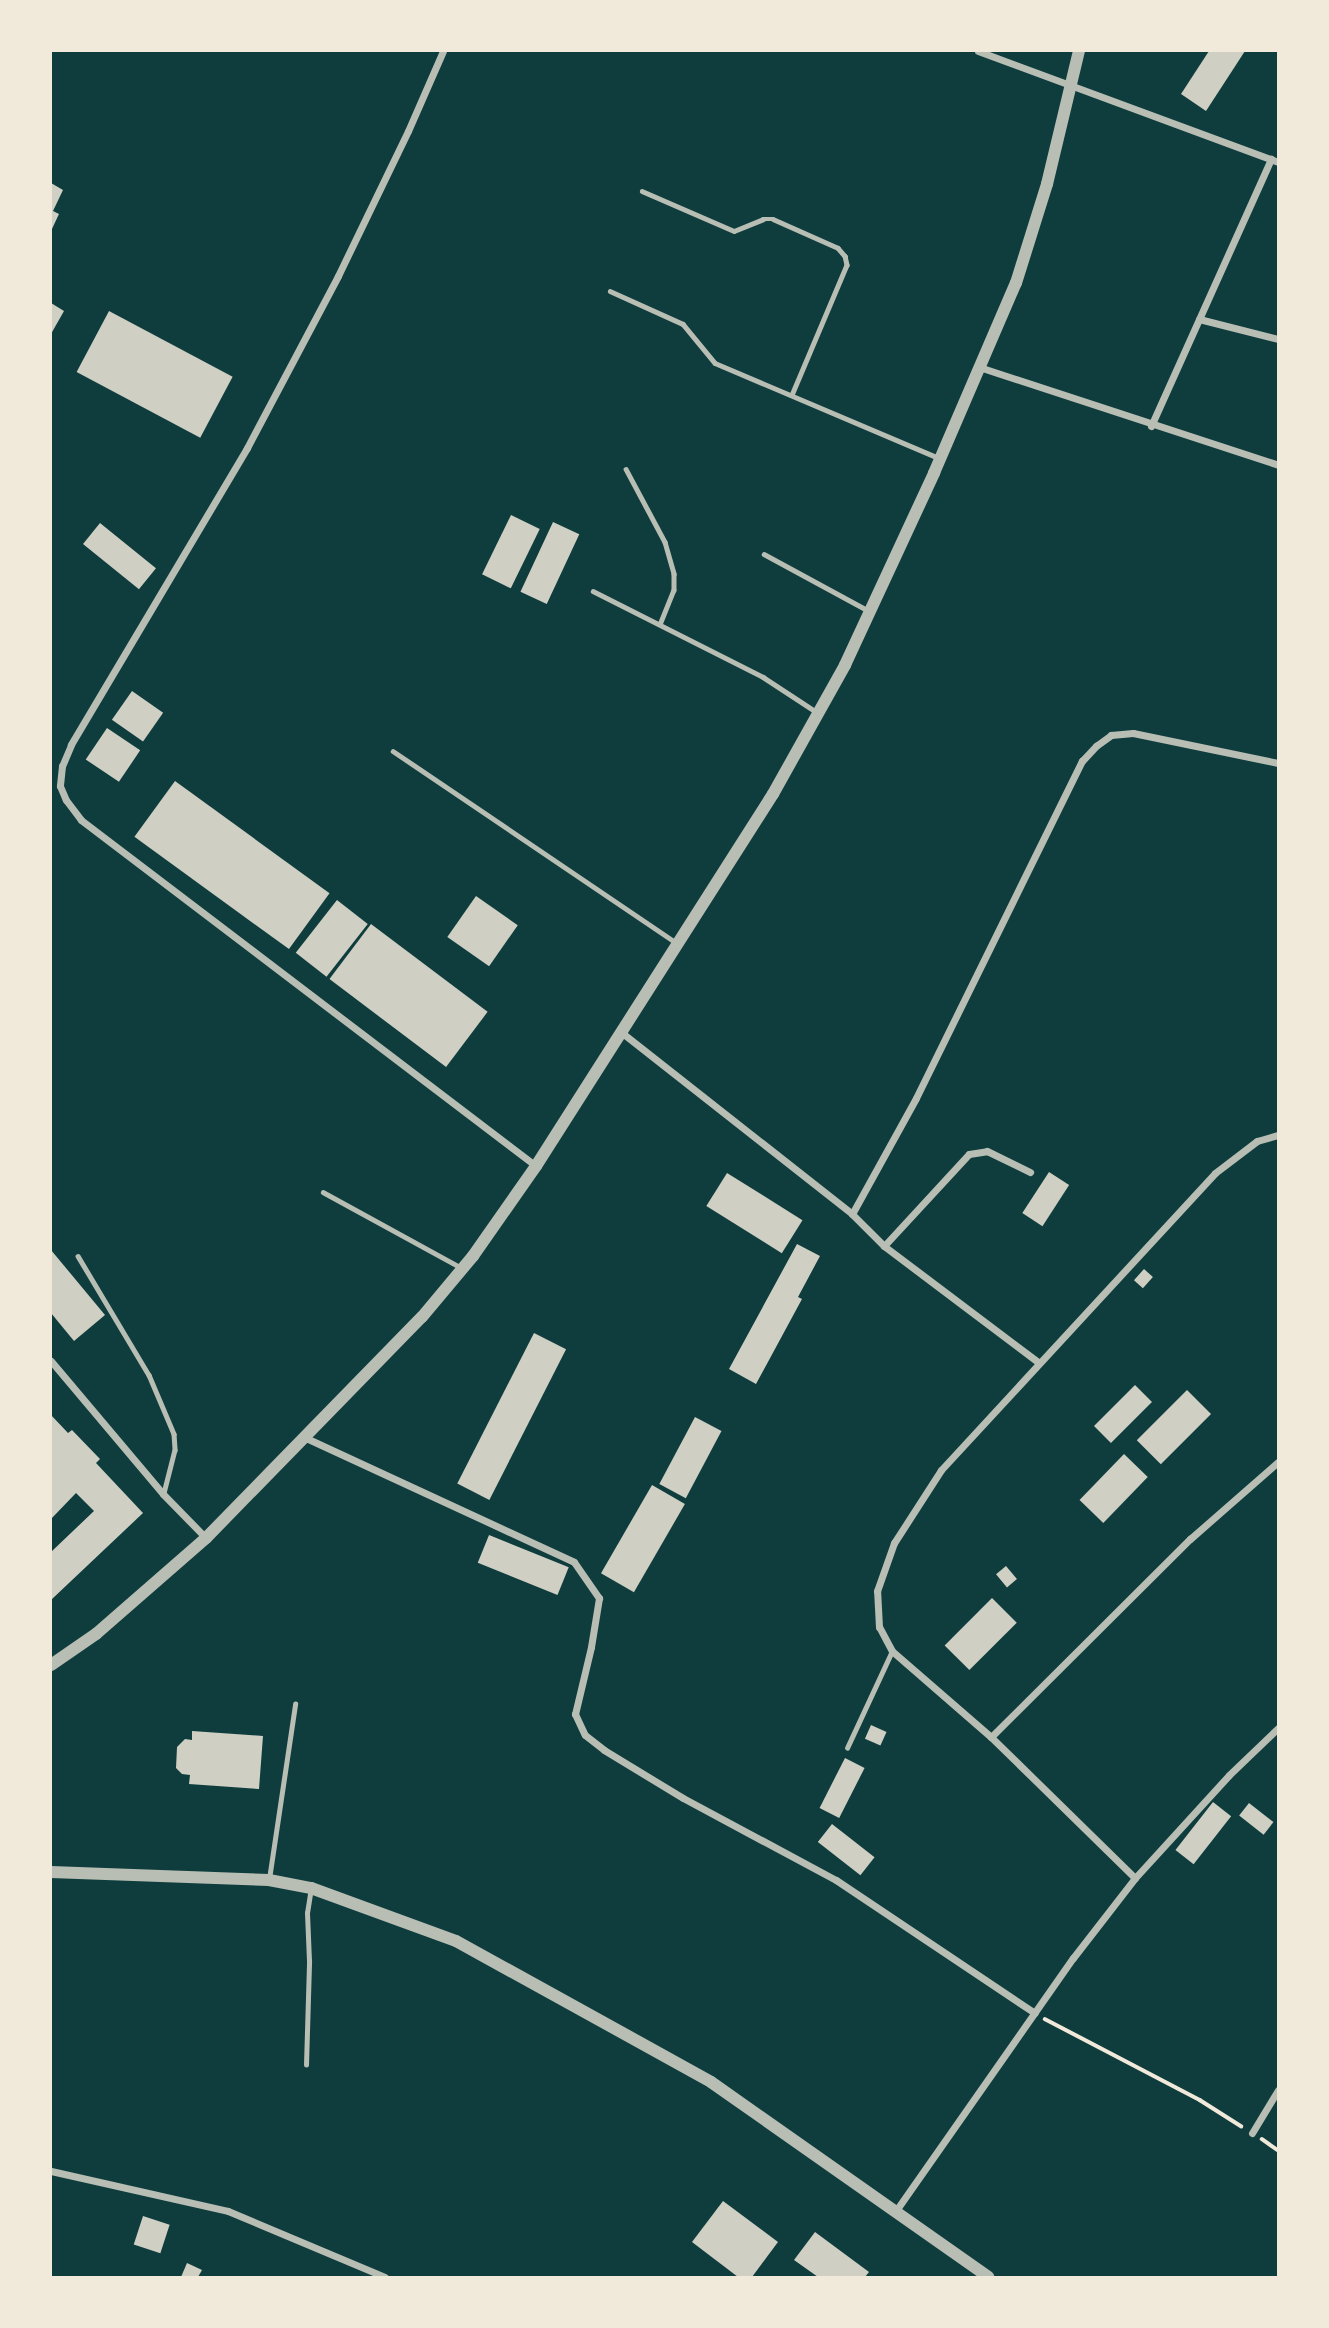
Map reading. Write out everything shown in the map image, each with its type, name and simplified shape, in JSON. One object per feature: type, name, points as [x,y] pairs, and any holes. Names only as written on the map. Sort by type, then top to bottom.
[{"type":"street","points":[[443,51],[408,131],[338,276],[247,448],[71,746],[62,766],[60,786],[66,800],[81,820],[536,1166]]},
{"type":"street","points":[[978,51],[1274,161],[1151,426]]},
{"type":"street","points":[[51,1665],[96,1634],[206,1538],[422,1317],[463,1268],[536,1166],[774,794],[870,611],[1016,283],[1034,229],[1079,51]]},
{"type":"street","points":[[1199,319],[1278,339]]},
{"type":"street","points":[[979,367],[1151,426],[1278,465]]},
{"type":"street","points":[[852,1214],[916,1098],[1082,761],[1096,746],[1111,735],[1133,733],[1278,763]]},
{"type":"street","points":[[621,1032],[852,1214],[884,1246],[1038,1362]]},
{"type":"street","points":[[1135,1878],[991,1737],[892,1651],[879,1627],[877,1591],[894,1544],[941,1470],[1215,1173],[1257,1142],[1278,1135]]},
{"type":"street","points":[[884,1246],[969,1154],[987,1151],[1030,1172]]},
{"type":"street","points":[[51,1361],[163,1494],[206,1538]]},
{"type":"street","points":[[306,1438],[574,1562],[599,1598],[575,1714],[585,1735],[683,1798],[836,1880],[1035,2013]]},
{"type":"street","points":[[991,1737],[1181,1548],[1278,1461]]},
{"type":"street","points":[[895,2212],[1035,2013],[1135,1878],[1229,1775],[1278,1728]]},
{"type":"street","points":[[51,1872],[269,1880],[311,1888],[456,1941],[699,2076],[988,2277]]},
{"type":"street","points":[[1252,2133],[1278,2090]]},
{"type":"street","points":[[51,2171],[228,2211],[385,2277]]},
{"type":"lane","points":[[642,191],[734,231],[763,219],[774,219],[838,248],[845,256],[846,265],[792,395]]},
{"type":"lane","points":[[610,291],[683,324],[715,363],[940,458]]},
{"type":"lane","points":[[626,469],[665,542],[674,574],[674,590],[660,623]]},
{"type":"lane","points":[[764,554],[870,611]]},
{"type":"lane","points":[[593,591],[763,677],[818,713]]},
{"type":"lane","points":[[393,751],[677,944]]},
{"type":"lane","points":[[323,1192],[463,1268]]},
{"type":"lane","points":[[78,1256],[149,1375],[174,1434],[175,1450],[163,1494]]},
{"type":"lane","points":[[847,1748],[892,1651]]},
{"type":"lane","points":[[269,1880],[295,1704]]},
{"type":"lane","points":[[306,2065],[309,1961],[307,1913],[311,1888]]},
{"type":"path","points":[[1035,2013],[1200,2100],[1278,2150]]},
{"type":"building","points":[[1209,51],[1245,51],[1206,111],[1181,94]]},
{"type":"building","points":[[51,183],[63,190],[53,211],[59,214],[51,231]]},
{"type":"building","points":[[51,303],[64,311],[51,334]]},
{"type":"building","points":[[109,311],[233,377],[200,438],[77,372]]},
{"type":"building","points":[[511,515],[540,529],[511,588],[482,574]]},
{"type":"building","points":[[553,522],[579,534],[547,604],[520,592]]},
{"type":"building","points":[[100,523],[156,568],[139,589],[83,544]]},
{"type":"building","points":[[132,691],[163,713],[143,741],[112,720]]},
{"type":"building","points":[[107,728],[140,750],[119,782],[86,760]]},
{"type":"building","points":[[175,781],[330,893],[289,949],[134,837]]},
{"type":"building","points":[[476,896],[518,925],[489,966],[447,937]]},
{"type":"building","points":[[337,900],[368,924],[326,977],[296,953]]},
{"type":"building","points":[[371,924],[488,1012],[446,1067],[329,979]]},
{"type":"building","points":[[1049,1172],[1069,1185],[1042,1226],[1022,1213]]},
{"type":"building","points":[[727,1173],[802,1220],[782,1253],[706,1206]]},
{"type":"building","points":[[797,1244],[820,1256],[798,1297],[802,1299],[756,1384],[729,1369]]},
{"type":"building","points":[[51,1250],[105,1315],[74,1341],[51,1313]]},
{"type":"building","points":[[1144,1269],[1153,1277],[1143,1288],[1134,1280]]},
{"type":"building","points":[[534,1333],[566,1349],[489,1500],[457,1484]]},
{"type":"building","points":[[1135,1385],[1152,1402],[1111,1443],[1094,1426]]},
{"type":"building","points":[[1187,1390],[1211,1414],[1161,1464],[1137,1440]]},
{"type":"building","points":[[51,1415],[68,1433],[72,1430],[100,1459],[96,1463],[143,1513],[51,1600],[51,1552],[94,1511],[76,1493],[51,1519]]},
{"type":"building","points":[[695,1417],[721,1431],[686,1498],[659,1484]]},
{"type":"building","points":[[1124,1454],[1148,1477],[1103,1523],[1080,1500]]},
{"type":"building","points":[[652,1485],[685,1504],[634,1592],[601,1573]]},
{"type":"building","points":[[489,1535],[569,1567],[557,1595],[478,1563]]},
{"type":"building","points":[[1006,1566],[1017,1579],[1007,1587],[996,1574]]},
{"type":"building","points":[[992,1598],[1017,1623],[969,1670],[945,1645]]},
{"type":"building","points":[[871,1725],[887,1732],[880,1746],[865,1739]]},
{"type":"building","points":[[192,1731],[263,1736],[259,1789],[189,1784],[190,1775],[182,1774],[176,1768],[177,1747],[185,1739],[192,1740]]},
{"type":"building","points":[[845,1758],[865,1768],[839,1818],[820,1808]]},
{"type":"building","points":[[1213,1802],[1231,1816],[1194,1864],[1175,1850]]},
{"type":"building","points":[[1249,1803],[1273,1822],[1264,1835],[1239,1816]]},
{"type":"building","points":[[832,1824],[875,1857],[860,1875],[818,1842]]},
{"type":"building","points":[[723,2201],[778,2242],[752,2277],[738,2277],[692,2242]]},
{"type":"building","points":[[143,2216],[170,2225],[160,2253],[134,2245]]},
{"type":"building","points":[[815,2232],[869,2272],[865,2277],[818,2277],[794,2260]]},
{"type":"building","points":[[187,2263],[202,2270],[198,2277],[181,2277]]}]
